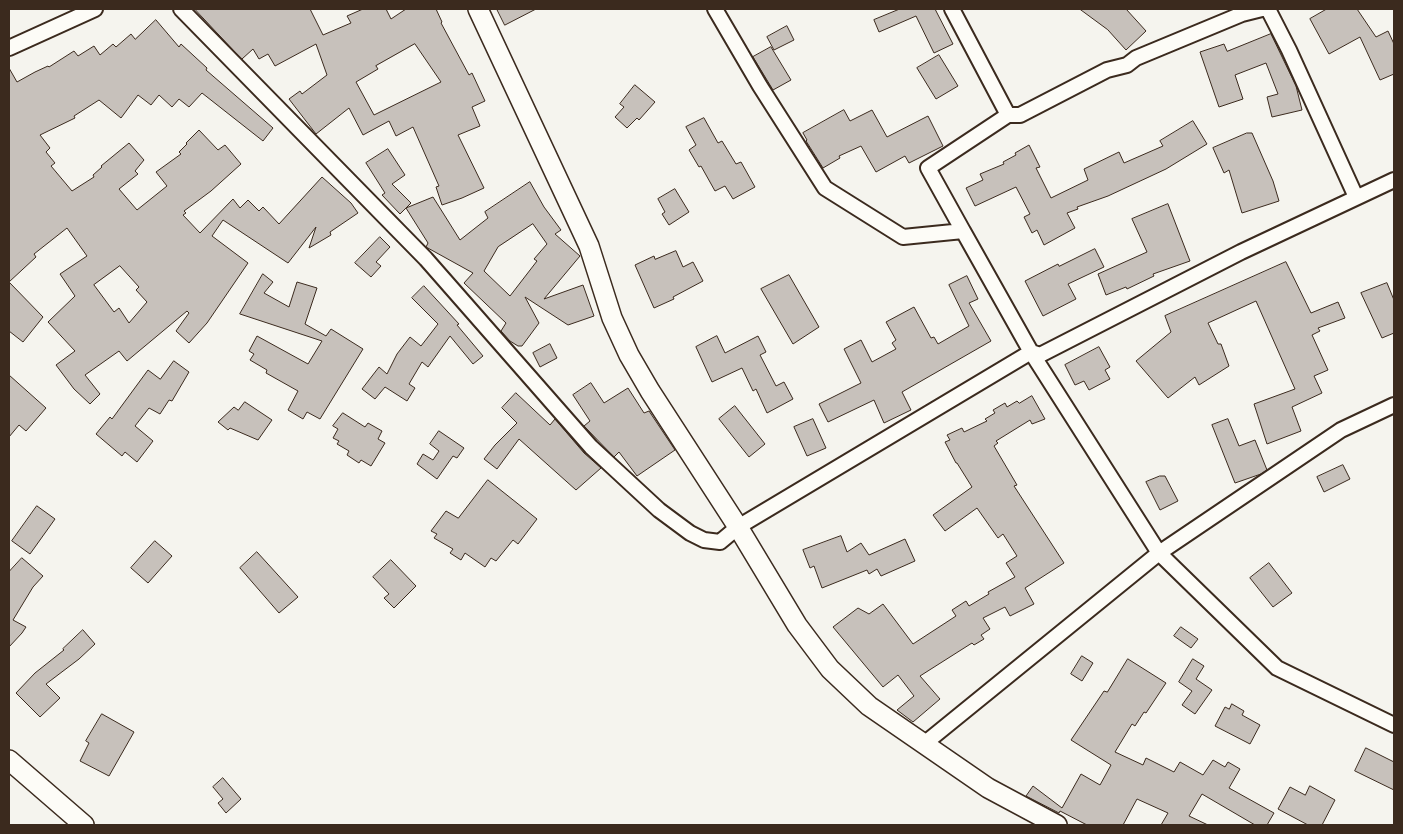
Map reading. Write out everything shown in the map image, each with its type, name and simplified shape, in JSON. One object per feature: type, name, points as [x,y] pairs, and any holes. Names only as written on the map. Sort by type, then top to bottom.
[{"type":"street","points":[[9,48],[95,9]]},
{"type":"street","points":[[181,9],[426,259],[591,447],[659,510],[690,533],[704,540],[720,542],[738,528],[1031,352],[1040,355],[1241,252],[1394,180]]},
{"type":"street","points":[[478,9],[589,246],[612,318],[629,355],[797,624],[830,669],[869,706],[988,788],[1057,825]]},
{"type":"street","points":[[715,9],[760,86],[825,188],[903,237],[963,231]]},
{"type":"street","points":[[952,9],[1008,115]]},
{"type":"street","points":[[1262,9],[1242,14],[1136,58],[1127,65],[1107,70],[1020,116],[1008,115],[928,168],[1031,352],[1159,553],[1277,668],[1394,725]]},
{"type":"street","points":[[1268,9],[1289,50],[1356,197]]},
{"type":"street","points":[[924,744],[1159,553],[1341,430],[1394,406]]},
{"type":"street","points":[[9,760],[84,825]]},
{"type":"building","points":[[195,9],[310,9],[323,35],[351,23],[347,16],[363,9],[386,9],[391,19],[406,9],[436,9],[441,23],[469,75],[472,73],[485,101],[472,107],[480,126],[458,135],[484,188],[442,205],[436,187],[439,186],[413,127],[396,136],[389,121],[363,135],[349,108],[316,134],[289,99],[300,91],[302,94],[327,75],[316,44],[275,66],[268,54],[259,59],[253,49],[242,59]],"holes":[[[415,44],[441,82],[374,115],[356,82],[378,69],[376,66]]]},
{"type":"building","points":[[497,9],[536,9],[505,25]]},
{"type":"building","points":[[900,9],[935,9],[953,44],[934,53],[916,16],[879,32],[874,20]]},
{"type":"building","points":[[1080,9],[1126,9],[1146,31],[1126,50],[1108,30]]},
{"type":"building","points":[[1327,9],[1357,9],[1376,37],[1388,31],[1394,44],[1394,74],[1380,80],[1360,37],[1329,54],[1310,19]]},
{"type":"building","points":[[156,20],[179,47],[181,44],[207,68],[206,70],[273,128],[263,141],[202,93],[189,107],[179,99],[172,107],[159,95],[151,105],[138,95],[121,118],[99,100],[74,116],[75,118],[40,135],[50,148],[46,152],[55,163],[51,166],[72,191],[94,177],[93,175],[101,166],[129,143],[144,160],[135,171],[138,174],[119,189],[137,210],[167,186],[156,172],[181,154],[179,152],[199,130],[218,150],[225,145],[241,164],[211,191],[184,211],[186,213],[183,215],[200,233],[233,199],[240,208],[248,200],[259,211],[263,207],[279,224],[322,177],[351,203],[358,213],[330,232],[331,235],[309,248],[316,227],[288,263],[223,220],[212,236],[248,263],[207,323],[189,343],[176,331],[189,313],[187,311],[127,361],[119,351],[85,375],[100,394],[90,404],[74,389],[56,365],[75,351],[48,322],[75,296],[60,274],[87,256],[67,228],[34,254],[36,257],[9,282],[9,68],[17,82],[49,67],[74,51],[78,56],[94,46],[100,55],[113,44],[116,47],[131,34],[135,39]],"holes":[[[120,266],[139,287],[136,290],[147,302],[129,323],[119,308],[114,312],[94,285]]]},
{"type":"building","points":[[787,26],[794,40],[774,50],[767,37]]},
{"type":"building","points":[[1271,34],[1296,86],[1302,110],[1272,117],[1267,97],[1278,94],[1266,63],[1235,75],[1243,99],[1219,107],[1200,52],[1224,44],[1227,51]]},
{"type":"building","points":[[771,47],[791,80],[773,90],[753,57]]},
{"type":"building","points":[[939,55],[958,86],[936,99],[917,68]]},
{"type":"building","points":[[635,85],[655,102],[639,120],[637,118],[627,128],[615,117],[624,107],[620,104]]},
{"type":"building","points":[[844,110],[850,121],[872,110],[887,137],[928,116],[943,146],[909,163],[905,156],[876,172],[861,146],[839,156],[840,158],[823,168],[803,133]]},
{"type":"building","points":[[704,118],[718,143],[722,141],[736,164],[741,162],[755,187],[733,199],[725,186],[715,191],[701,166],[699,167],[689,150],[696,145],[686,127]]},
{"type":"building","points":[[1193,121],[1207,144],[1166,169],[1067,213],[1075,228],[1044,245],[1037,230],[1032,233],[1024,217],[1030,214],[1016,187],[975,206],[966,188],[983,180],[980,174],[1004,164],[1003,162],[1029,145],[1040,167],[1036,168],[1051,198],[1088,180],[1084,169],[1119,152],[1124,163],[1163,146],[1160,141]]},
{"type":"building","points":[[1247,133],[1252,133],[1273,181],[1279,201],[1242,213],[1229,170],[1224,173],[1213,148]]},
{"type":"building","points":[[388,149],[405,175],[392,184],[411,203],[400,214],[382,195],[385,193],[366,163]]},
{"type":"building","points":[[530,182],[544,207],[561,230],[555,234],[580,256],[544,299],[583,285],[594,316],[568,325],[525,297],[539,323],[522,346],[518,346],[510,341],[501,331],[506,323],[464,283],[473,273],[426,247],[428,243],[406,208],[433,197],[460,240],[488,218],[485,212]],"holes":[[[533,224],[547,244],[534,259],[537,261],[510,296],[484,271],[498,247]]]},
{"type":"building","points":[[675,189],[689,212],[669,225],[662,214],[665,212],[658,199]]},
{"type":"building","points":[[1168,204],[1190,261],[1153,274],[1154,276],[1127,289],[1126,287],[1106,295],[1098,274],[1147,252],[1132,219]]},
{"type":"building","points":[[380,237],[390,247],[376,262],[381,266],[371,277],[355,263]]},
{"type":"building","points":[[1095,249],[1104,267],[1068,284],[1076,299],[1043,316],[1025,281],[1058,264],[1059,266]]},
{"type":"building","points":[[676,251],[683,267],[693,262],[703,281],[673,297],[674,299],[654,308],[635,265],[654,256],[655,259]]},
{"type":"building","points":[[1286,262],[1311,313],[1338,302],[1345,318],[1318,328],[1320,331],[1312,335],[1328,370],[1314,376],[1322,393],[1292,407],[1301,431],[1267,444],[1254,404],[1295,389],[1256,301],[1208,323],[1218,344],[1221,344],[1229,366],[1199,385],[1195,377],[1168,398],[1136,361],[1171,332],[1165,316]]},
{"type":"building","points":[[263,274],[273,282],[264,293],[289,307],[297,282],[317,288],[305,324],[326,336],[331,329],[363,349],[320,419],[307,412],[303,419],[288,410],[298,391],[266,373],[267,370],[250,360],[254,354],[249,351],[257,336],[308,364],[322,341],[240,314]]},
{"type":"building","points":[[789,275],[819,327],[793,344],[761,289]]},
{"type":"building","points":[[967,276],[978,299],[969,303],[991,341],[902,392],[911,410],[884,423],[874,400],[828,422],[819,404],[861,383],[844,349],[861,340],[872,362],[896,349],[892,343],[896,340],[886,322],[914,307],[931,338],[934,337],[938,344],[969,326],[949,285]]},
{"type":"building","points":[[9,282],[43,317],[23,342],[9,331]]},
{"type":"building","points":[[1387,283],[1394,300],[1394,333],[1382,338],[1361,293]]},
{"type":"building","points":[[424,286],[459,324],[457,325],[483,356],[473,364],[450,336],[428,367],[422,362],[409,384],[415,388],[407,401],[385,387],[375,399],[362,389],[379,367],[387,374],[397,354],[410,337],[421,346],[438,324],[412,298]]},
{"type":"building","points":[[717,336],[725,353],[758,336],[766,352],[760,355],[776,386],[784,382],[793,399],[767,413],[756,389],[753,391],[742,368],[712,382],[696,347]]},
{"type":"building","points":[[550,344],[557,358],[540,367],[533,353]]},
{"type":"building","points":[[1099,347],[1110,367],[1105,370],[1110,379],[1089,390],[1084,381],[1075,385],[1065,365]]},
{"type":"building","points":[[174,361],[189,372],[172,401],[169,400],[160,414],[149,408],[135,426],[153,441],[137,462],[125,452],[122,456],[96,434],[110,417],[112,419],[148,370],[160,379]]},
{"type":"building","points":[[9,375],[46,408],[26,431],[19,425],[9,437]]},
{"type":"building","points":[[591,383],[604,403],[628,388],[644,413],[649,411],[675,450],[637,476],[619,452],[614,457],[584,426],[590,421],[573,395]]},
{"type":"building","points":[[516,393],[550,425],[555,419],[584,453],[601,468],[576,490],[519,439],[497,469],[484,459],[517,423],[502,408]]},
{"type":"building","points":[[1032,396],[1045,419],[1032,424],[1030,420],[996,441],[998,443],[994,446],[1017,485],[1014,486],[1064,563],[1025,588],[1034,604],[1010,616],[1005,607],[983,618],[990,629],[981,635],[984,639],[974,645],[972,643],[920,676],[940,699],[913,722],[897,710],[914,696],[898,675],[883,687],[833,627],[858,608],[869,614],[883,604],[913,644],[956,616],[952,610],[966,601],[969,606],[989,594],[988,592],[1015,577],[1006,563],[1017,556],[1003,534],[998,538],[977,508],[945,531],[933,515],[972,487],[945,442],[950,440],[947,435],[962,428],[964,432],[987,421],[985,419],[995,413],[993,410],[1005,403],[1007,407]]},
{"type":"building","points":[[245,402],[272,420],[258,440],[230,428],[228,430],[218,422],[234,407],[238,410]]},
{"type":"building","points":[[735,406],[765,444],[749,457],[719,419]]},
{"type":"building","points":[[343,413],[365,427],[368,423],[382,431],[378,439],[385,443],[371,466],[361,460],[359,463],[347,455],[349,451],[337,444],[339,441],[333,438],[338,429],[333,426]]},
{"type":"building","points":[[813,419],[826,448],[807,456],[794,427]]},
{"type":"building","points":[[1228,419],[1239,446],[1255,440],[1267,470],[1235,483],[1212,425]]},
{"type":"building","points":[[439,431],[464,448],[457,458],[453,456],[437,479],[417,464],[423,454],[433,460],[439,451],[430,444]]},
{"type":"building","points":[[1343,465],[1350,479],[1324,492],[1317,477]]},
{"type":"building","points":[[1160,476],[1165,476],[1178,501],[1160,510],[1146,482]]},
{"type":"building","points":[[488,480],[537,519],[518,544],[513,540],[496,561],[491,558],[485,567],[465,553],[461,560],[450,553],[453,549],[434,538],[437,534],[431,531],[446,511],[458,518]]},
{"type":"building","points":[[37,506],[55,519],[30,554],[12,541]]},
{"type":"building","points":[[841,536],[847,552],[861,543],[869,555],[905,539],[915,561],[881,576],[877,569],[869,574],[867,570],[822,588],[814,566],[810,568],[803,550]]},
{"type":"building","points":[[155,541],[172,556],[148,583],[131,568]]},
{"type":"building","points":[[257,552],[298,597],[279,613],[240,568]]},
{"type":"building","points":[[22,558],[43,576],[33,587],[13,620],[26,627],[9,647],[9,572]]},
{"type":"building","points":[[391,560],[416,586],[394,608],[384,598],[389,594],[373,577]]},
{"type":"building","points":[[1269,563],[1292,593],[1273,607],[1250,578]]},
{"type":"building","points":[[1181,627],[1198,639],[1191,648],[1174,636]]},
{"type":"building","points":[[83,630],[95,644],[79,659],[46,684],[60,698],[40,717],[16,693],[35,673],[64,650]]},
{"type":"building","points":[[1082,656],[1093,663],[1082,681],[1071,674]]},
{"type":"building","points":[[1128,659],[1166,683],[1146,713],[1144,712],[1135,726],[1132,724],[1115,752],[1143,765],[1146,758],[1174,772],[1180,762],[1203,775],[1213,760],[1225,767],[1228,762],[1240,769],[1229,788],[1274,813],[1267,825],[1255,825],[1202,794],[1189,816],[1208,825],[1161,825],[1168,813],[1137,799],[1123,825],[1087,825],[1026,796],[1033,786],[1062,808],[1081,774],[1100,785],[1111,765],[1071,740],[1104,691],[1107,692]]},
{"type":"building","points":[[1193,659],[1204,666],[1196,679],[1212,690],[1195,714],[1182,705],[1192,691],[1179,682]]},
{"type":"building","points":[[1232,704],[1244,711],[1242,715],[1260,725],[1250,744],[1215,726],[1225,707],[1229,709]]},
{"type":"building","points":[[102,714],[134,732],[109,776],[80,761],[89,743],[86,741]]},
{"type":"building","points":[[1366,748],[1394,762],[1394,790],[1355,771]]},
{"type":"building","points":[[223,778],[241,799],[226,813],[218,803],[223,799],[213,787]]},
{"type":"building","points":[[1310,786],[1335,800],[1322,825],[1308,825],[1278,809],[1290,787],[1305,795]]}]
